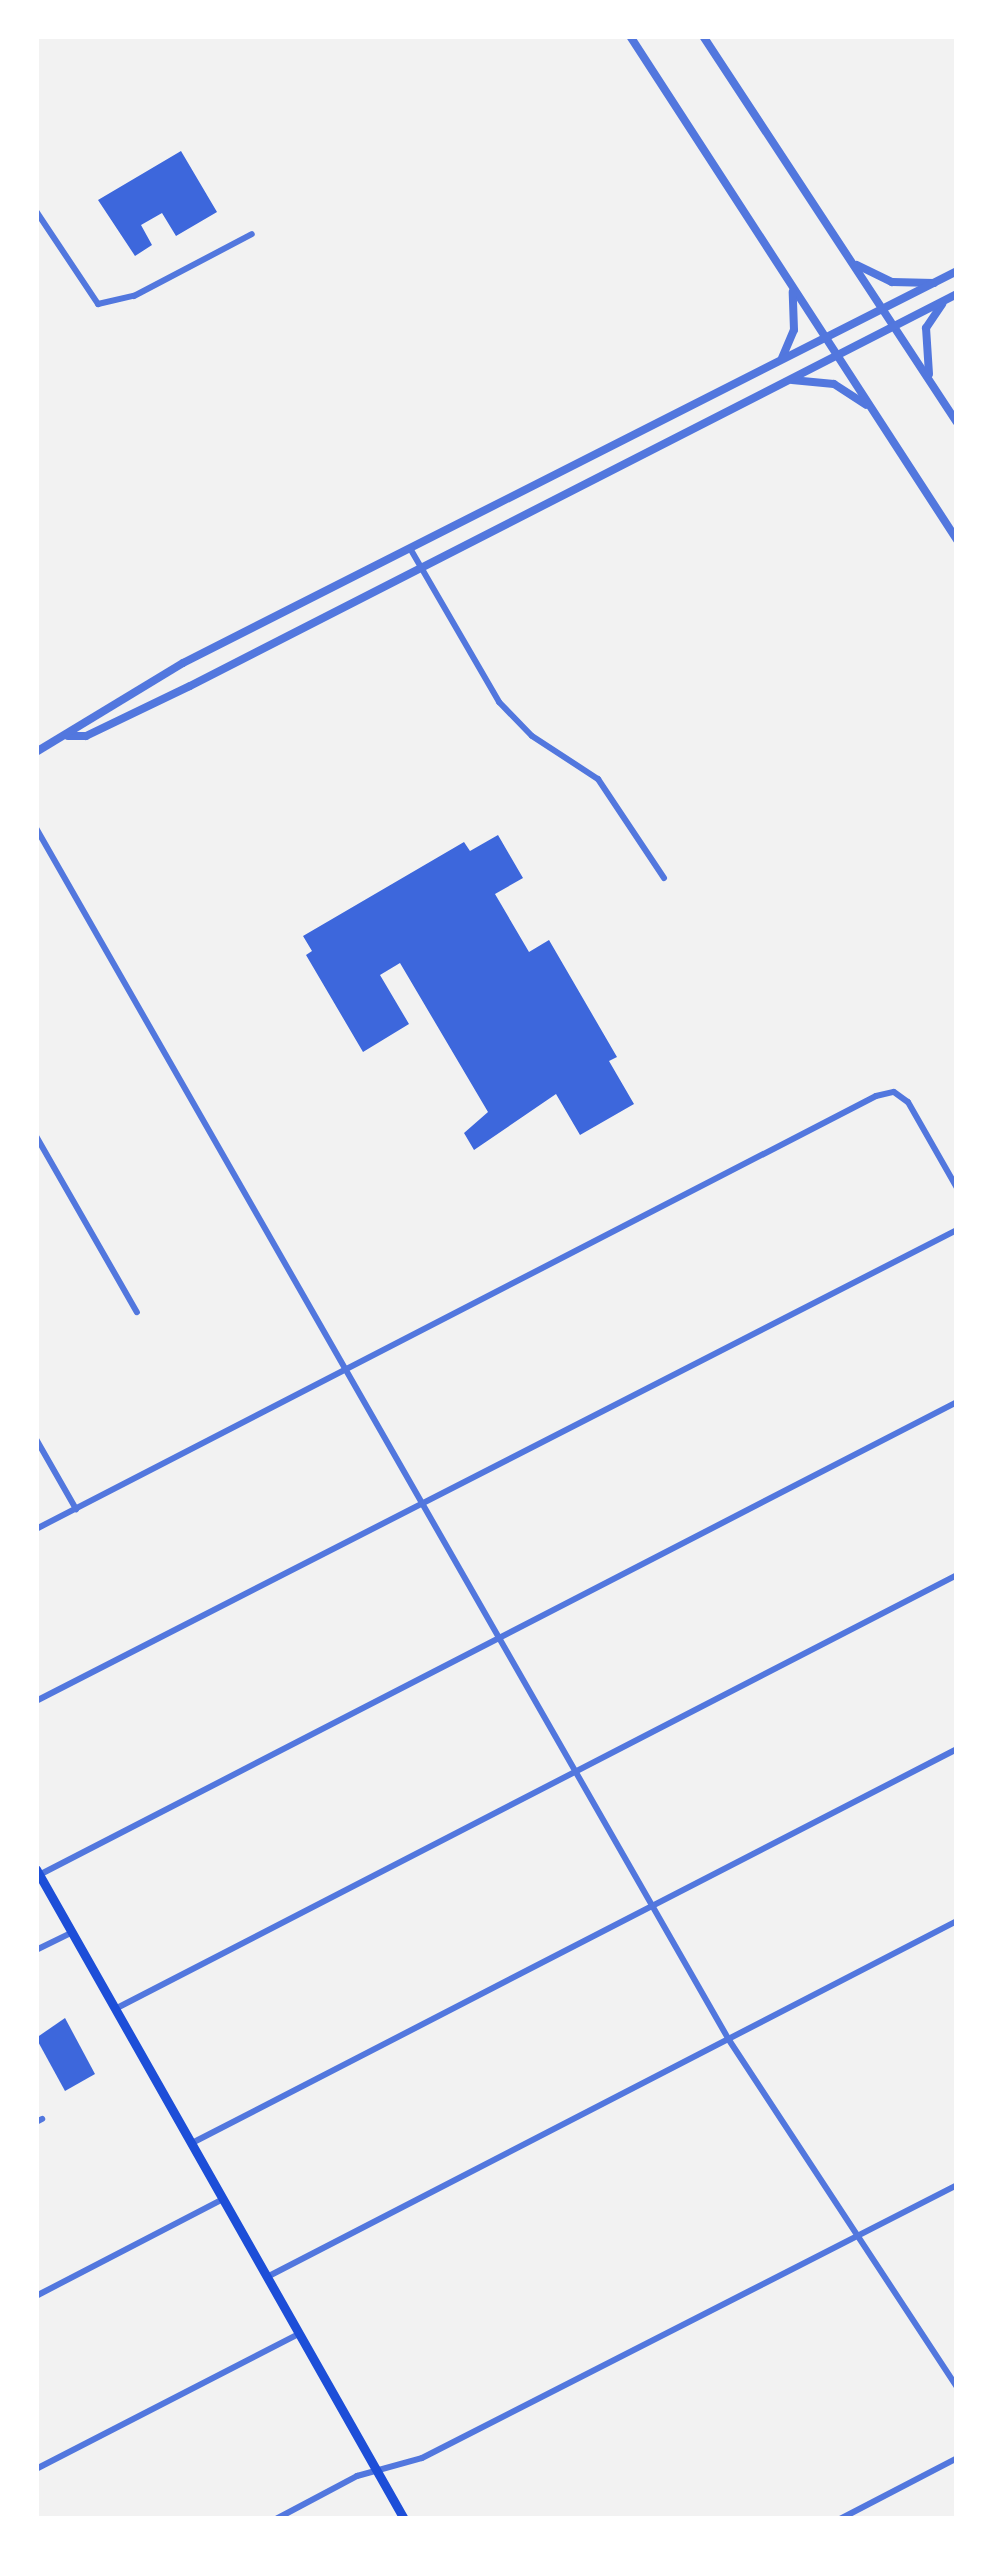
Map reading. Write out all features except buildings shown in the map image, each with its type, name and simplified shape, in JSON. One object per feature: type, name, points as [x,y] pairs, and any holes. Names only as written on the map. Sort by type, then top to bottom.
[{"type":"main road","points":[[38,1872],[404,2519]]},
{"type":"street","points":[[630,36],[957,539]]},
{"type":"street","points":[[640,51],[643,36]]},
{"type":"street","points":[[703,36],[957,422]]},
{"type":"street","points":[[36,211],[98,304],[134,296],[252,234]]},
{"type":"street","points":[[854,263],[892,282],[935,283]]},
{"type":"street","points":[[66,736],[95,709],[957,271]]},
{"type":"street","points":[[780,362],[794,330],[792,285]]},
{"type":"street","points":[[36,752],[66,736],[118,722],[957,294]]},
{"type":"street","points":[[931,381],[924,340],[945,300]]},
{"type":"street","points":[[790,380],[834,384],[873,410]]},
{"type":"street","points":[[411,550],[499,702],[532,736],[598,779],[664,878]]},
{"type":"street","points":[[36,828],[729,2040],[957,2387]]},
{"type":"street","points":[[36,1529],[346,1367],[895,1092],[908,1102],[957,1188]]},
{"type":"street","points":[[36,1136],[137,1312]]},
{"type":"street","points":[[36,1701],[957,1230]]},
{"type":"street","points":[[38,1872],[957,1402]]},
{"type":"street","points":[[36,1439],[76,1508]]},
{"type":"street","points":[[115,2009],[957,1575]]},
{"type":"street","points":[[192,2143],[957,1749]]},
{"type":"street","points":[[267,2277],[957,1922]]},
{"type":"street","points":[[36,1951],[71,1933]]},
{"type":"street","points":[[276,2519],[357,2476],[379,2474],[957,2185]]},
{"type":"street","points":[[36,2296],[223,2199]]},
{"type":"street","points":[[36,2469],[299,2334]]},
{"type":"street","points":[[840,2519],[957,2458]]}]
